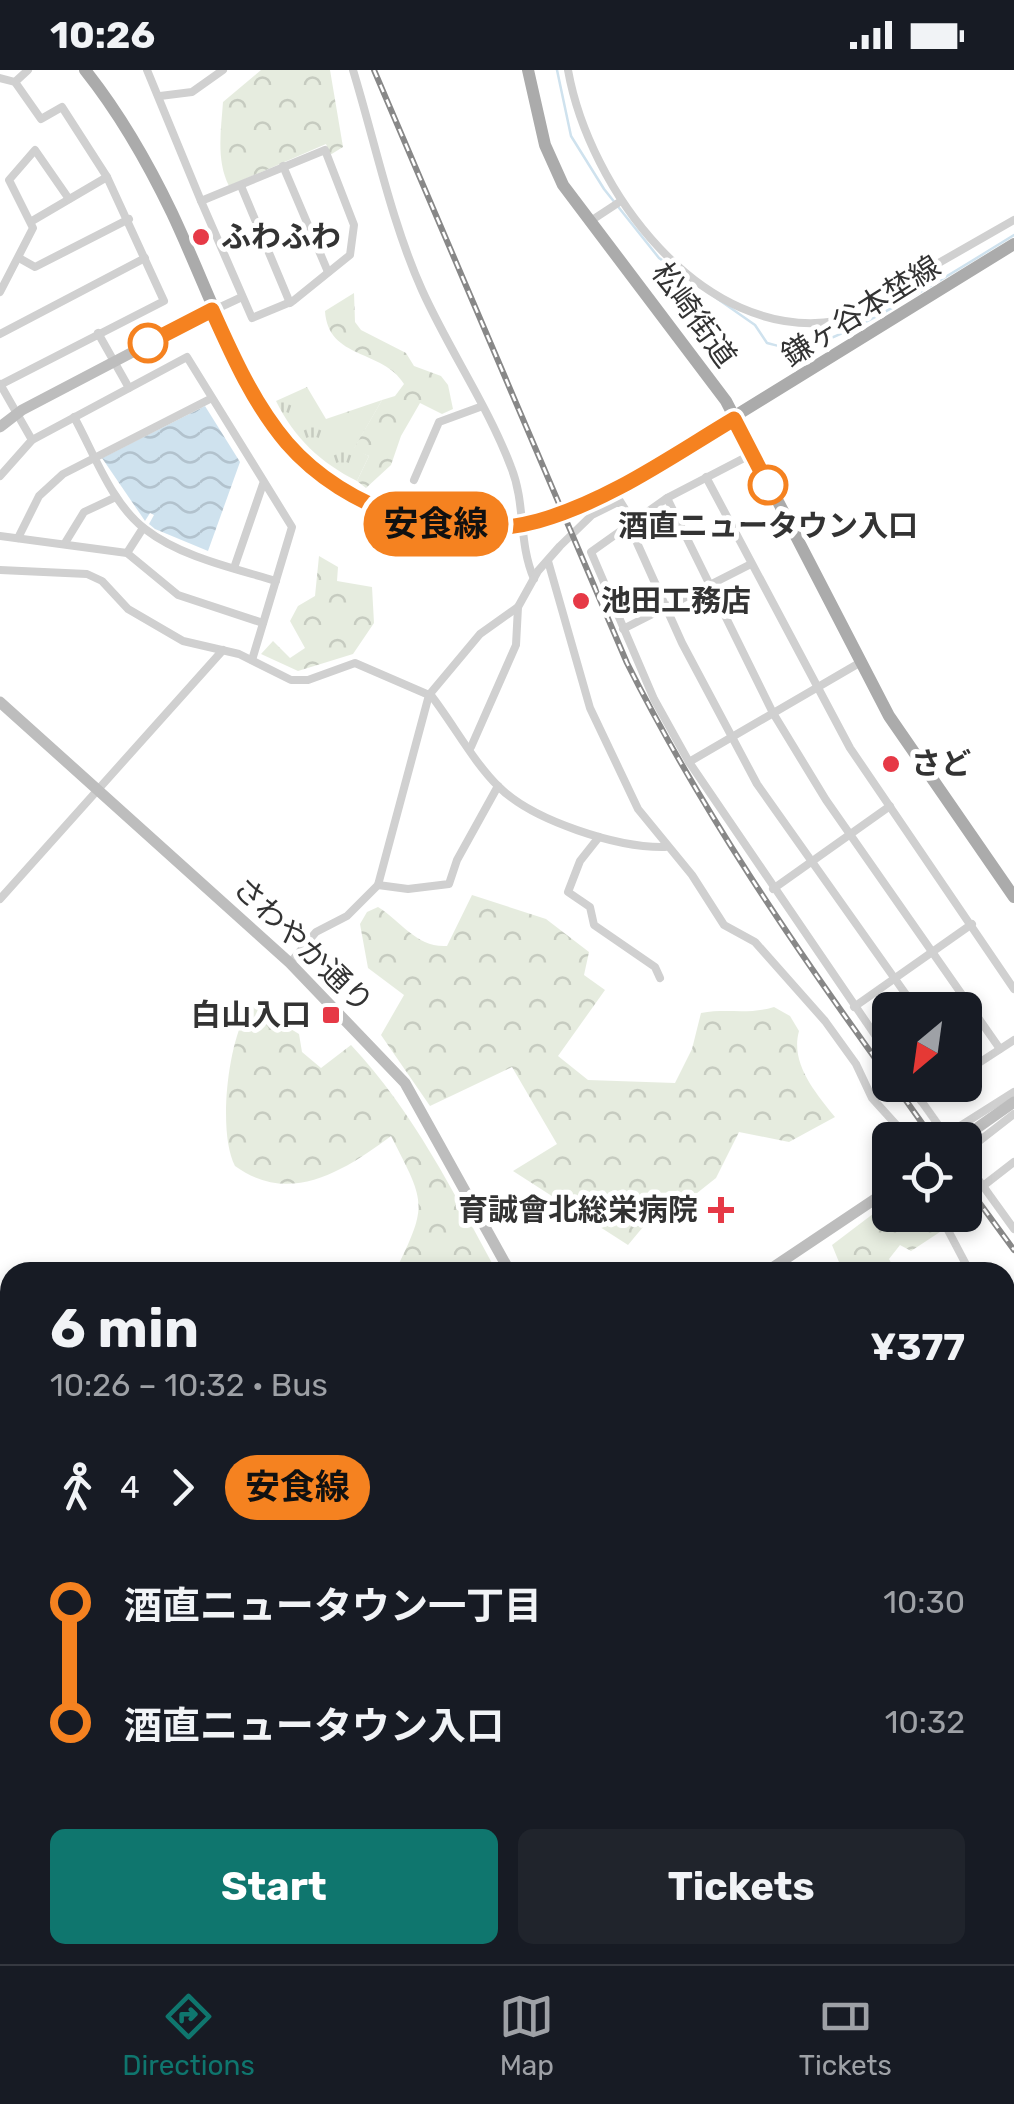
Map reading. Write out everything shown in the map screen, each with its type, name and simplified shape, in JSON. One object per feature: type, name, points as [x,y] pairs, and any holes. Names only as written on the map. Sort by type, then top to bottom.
[{"type":"main road","name":"鎌ヶ谷本埜線","points":[[85,70],[138,147],[245,380],[288,444],[324,476],[358,498],[426,522],[480,528],[537,522],[636,477],[1014,244]]},
{"type":"main road","name":"松崎街道","points":[[528,70],[549,156],[589,222],[698,359],[734,419],[908,747],[1014,897]]},
{"type":"street","points":[[15,82],[28,70]]},
{"type":"street","points":[[147,70],[160,96],[201,201],[252,318],[290,303],[350,255],[354,224],[325,150],[201,201]]},
{"type":"street","points":[[160,96],[192,92],[224,70]]},
{"type":"street","points":[[352,70],[414,270],[502,443],[519,486],[523,548],[534,579]]},
{"type":"street","points":[[568,70],[578,117],[617,204],[679,266],[759,316],[803,323],[837,321],[1014,220]]},
{"type":"street","points":[[0,78],[15,82],[41,119],[62,107],[108,177],[164,301],[0,384],[32,440]]},
{"type":"street","points":[[32,221],[8,180],[34,150],[69,199]]},
{"type":"street","points":[[283,166],[328,272]]},
{"type":"street","points":[[0,292],[19,258],[32,221],[108,177]]},
{"type":"street","points":[[241,186],[290,303]]},
{"type":"street","points":[[589,222],[617,204]]},
{"type":"street","points":[[19,258],[35,267],[129,219]]},
{"type":"street","points":[[0,334],[146,258]]},
{"type":"street","points":[[0,427],[16,413],[242,297]]},
{"type":"street","points":[[98,334],[129,388]]},
{"type":"street","points":[[0,476],[32,440],[187,358],[292,527],[252,660]]},
{"type":"street","points":[[18,538],[39,496],[52,482],[210,398]]},
{"type":"street","points":[[414,480],[439,422],[480,406]]},
{"type":"street","points":[[74,417],[116,497],[143,528],[176,548],[276,581]]},
{"type":"street","points":[[752,454],[667,498],[591,552],[623,629],[689,762],[872,1032]]},
{"type":"street","points":[[706,477],[816,688],[890,806],[1014,989]]},
{"type":"street","points":[[234,568],[263,484]]},
{"type":"street","points":[[65,543],[84,512],[116,497]]},
{"type":"street","points":[[667,498],[773,712],[850,834],[1000,1049]]},
{"type":"street","points":[[290,963],[316,932],[347,916],[378,885],[429,694],[480,634],[518,607],[548,560],[592,515],[620,501],[665,606],[731,737],[810,862],[904,992]]},
{"type":"street","points":[[127,553],[143,528]]},
{"type":"street","points":[[0,536],[127,553],[178,596],[263,623]]},
{"type":"street","points":[[548,560],[590,708],[638,808],[692,875],[724,924],[755,942],[825,1021],[856,1064],[872,1098],[894,1122]]},
{"type":"street","points":[[623,629],[751,564]]},
{"type":"street","points":[[0,570],[88,574],[102,581],[128,609],[183,642],[223,650],[298,681],[355,663],[429,694],[498,786],[528,807],[598,837],[630,846],[665,846]]},
{"type":"street","points":[[472,747],[516,645],[518,607]]},
{"type":"street","points":[[0,900],[223,650]]},
{"type":"street","points":[[689,762],[861,662]]},
{"type":"street","name":"さわやか通り","points":[[0,702],[290,963],[405,1084],[504,1262]]},
{"type":"street","points":[[378,885],[408,889],[449,884],[456,860],[498,786]]},
{"type":"street","points":[[773,889],[890,806]]},
{"type":"street","points":[[598,837],[580,861],[568,892],[590,908],[594,925],[654,967],[660,978]]},
{"type":"street","points":[[854,1007],[972,924]]},
{"type":"street","points":[[982,1061],[1014,1040]]},
{"type":"street","points":[[970,1122],[1014,1092]]},
{"type":"street","points":[[982,1124],[1014,1102]]},
{"type":"street","points":[[982,1139],[1014,1114]]},
{"type":"street","points":[[1014,1162],[983,1186],[1014,1228]]},
{"type":"street","points":[[781,1262],[872,1201]]},
{"type":"street","points":[[1005,1216],[1014,1210]]},
{"type":"street","points":[[949,1232],[965,1262]]},
{"type":"green space","points":[[261,70],[330,70],[343,147],[330,155],[326,144],[229,186],[221,156],[223,102]]},
{"type":"green space","points":[[354,293],[355,322],[361,330],[406,353],[414,366],[441,376],[448,385],[453,409],[442,414],[420,403],[401,436],[391,465],[366,488],[357,481],[369,456],[353,450],[382,400],[395,396],[404,384],[383,365],[346,346],[328,327],[325,311]]},
{"type":"green space","points":[[307,387],[326,419],[382,400],[354,449],[369,456],[357,481],[310,448],[291,427],[276,401]]},
{"type":"green space","points":[[319,556],[338,567],[337,581],[372,587],[374,623],[353,654],[298,671],[261,654],[273,641],[290,658],[305,648],[290,621],[298,606],[315,596]]},
{"type":"green space","points":[[472,895],[546,919],[589,952],[584,975],[605,990],[558,1056],[588,1080],[675,1083],[692,1049],[701,1013],[774,1007],[790,1016],[799,1031],[801,1066],[835,1117],[789,1142],[739,1132],[716,1178],[682,1205],[658,1209],[628,1245],[513,1171],[557,1144],[512,1067],[430,1106],[381,1035],[404,995],[368,968],[360,924],[367,912],[378,907],[418,938],[447,946]]},
{"type":"green space","points":[[251,1005],[299,1034],[302,1052],[321,1068],[351,1045],[413,1125],[491,1262],[400,1262],[413,1232],[418,1204],[411,1176],[391,1136],[335,1171],[296,1183],[256,1178],[235,1166],[226,1108],[231,1061]]},
{"type":"green space","points":[[872,1215],[872,1232],[940,1232],[911,1251],[900,1245],[891,1262],[839,1262],[832,1245]]},
{"type":"water","points":[[205,406],[240,462],[208,551],[155,529],[149,524],[154,515],[150,513],[145,521],[102,458]]},
{"type":"waterway","points":[[557,70],[571,136],[604,189],[659,258],[755,325],[767,343],[798,348],[846,332],[1014,235]]},
{"type":"railway","points":[[374,70],[627,663],[750,876],[872,1054]]},
{"type":"railway","points":[[907,1102],[921,1122]]},
{"type":"railway","points":[[982,1206],[1014,1250]]},
{"type":"bus line","name":"安食線","points":[[148,343],[212,310],[245,380],[288,444],[324,476],[358,498],[391,513],[426,522],[480,528],[537,522],[595,499],[734,419],[768,485]]},
{"type":"place","name":"ふわふわ","points":[[201,237]]},
{"type":"place","name":"酒直ニュータウン入口","points":[[768,485]]},
{"type":"place","name":"池田工務店","points":[[581,601]]},
{"type":"place","name":"さど","points":[[891,764]]},
{"type":"place","name":"白山入口","points":[[331,1015]]},
{"type":"place","name":"育誠會北総栄病院","points":[[721,1210]]}]
